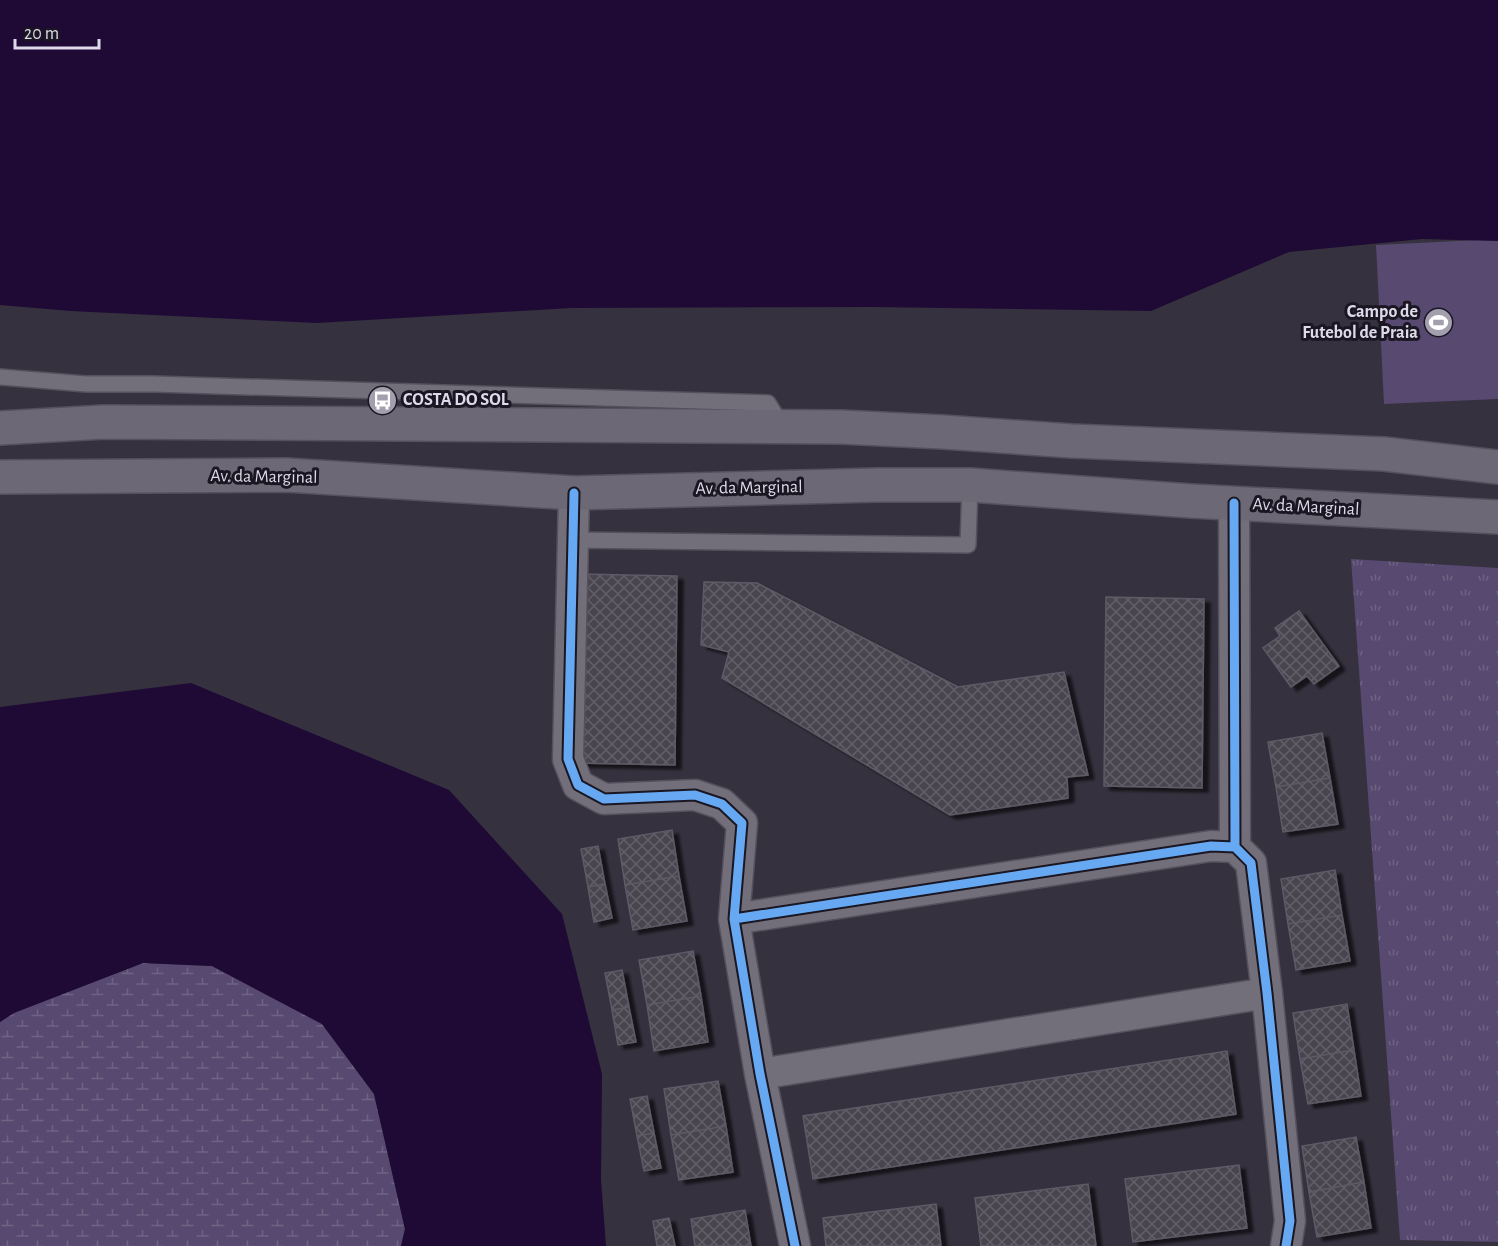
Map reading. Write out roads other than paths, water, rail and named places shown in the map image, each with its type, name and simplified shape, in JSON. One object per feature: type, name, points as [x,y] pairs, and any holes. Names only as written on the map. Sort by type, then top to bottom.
[{"type":"main road","points":[[0,428],[104,422],[852,428],[1072,441],[1384,454],[1498,467]]},
{"type":"main road","name":"Av. da Marginal","points":[[0,477],[286,475],[574,493],[877,485],[970,485],[1234,503],[1498,517]]},
{"type":"street","points":[[574,493],[568,759],[578,785],[604,799],[695,795],[722,804],[742,823],[734,919],[760,1074],[795,1246]]},
{"type":"street","points":[[1234,503],[1235,847]]},
{"type":"street","points":[[734,919],[1211,846],[1235,847],[1251,863],[1267,993],[1290,1221],[1286,1246]]},
{"type":"street","points":[[760,1074],[1267,993]]},
{"type":"lane","points":[[0,377],[86,384],[166,384],[768,403],[783,428]]},
{"type":"lane","points":[[573,540],[968,545],[970,485]]},
{"type":"place","name":"Campo de Futebol de Praia","points":[[1439,322]]},
{"type":"place","name":"COSTA DO SOL","points":[[382,400]]}]
